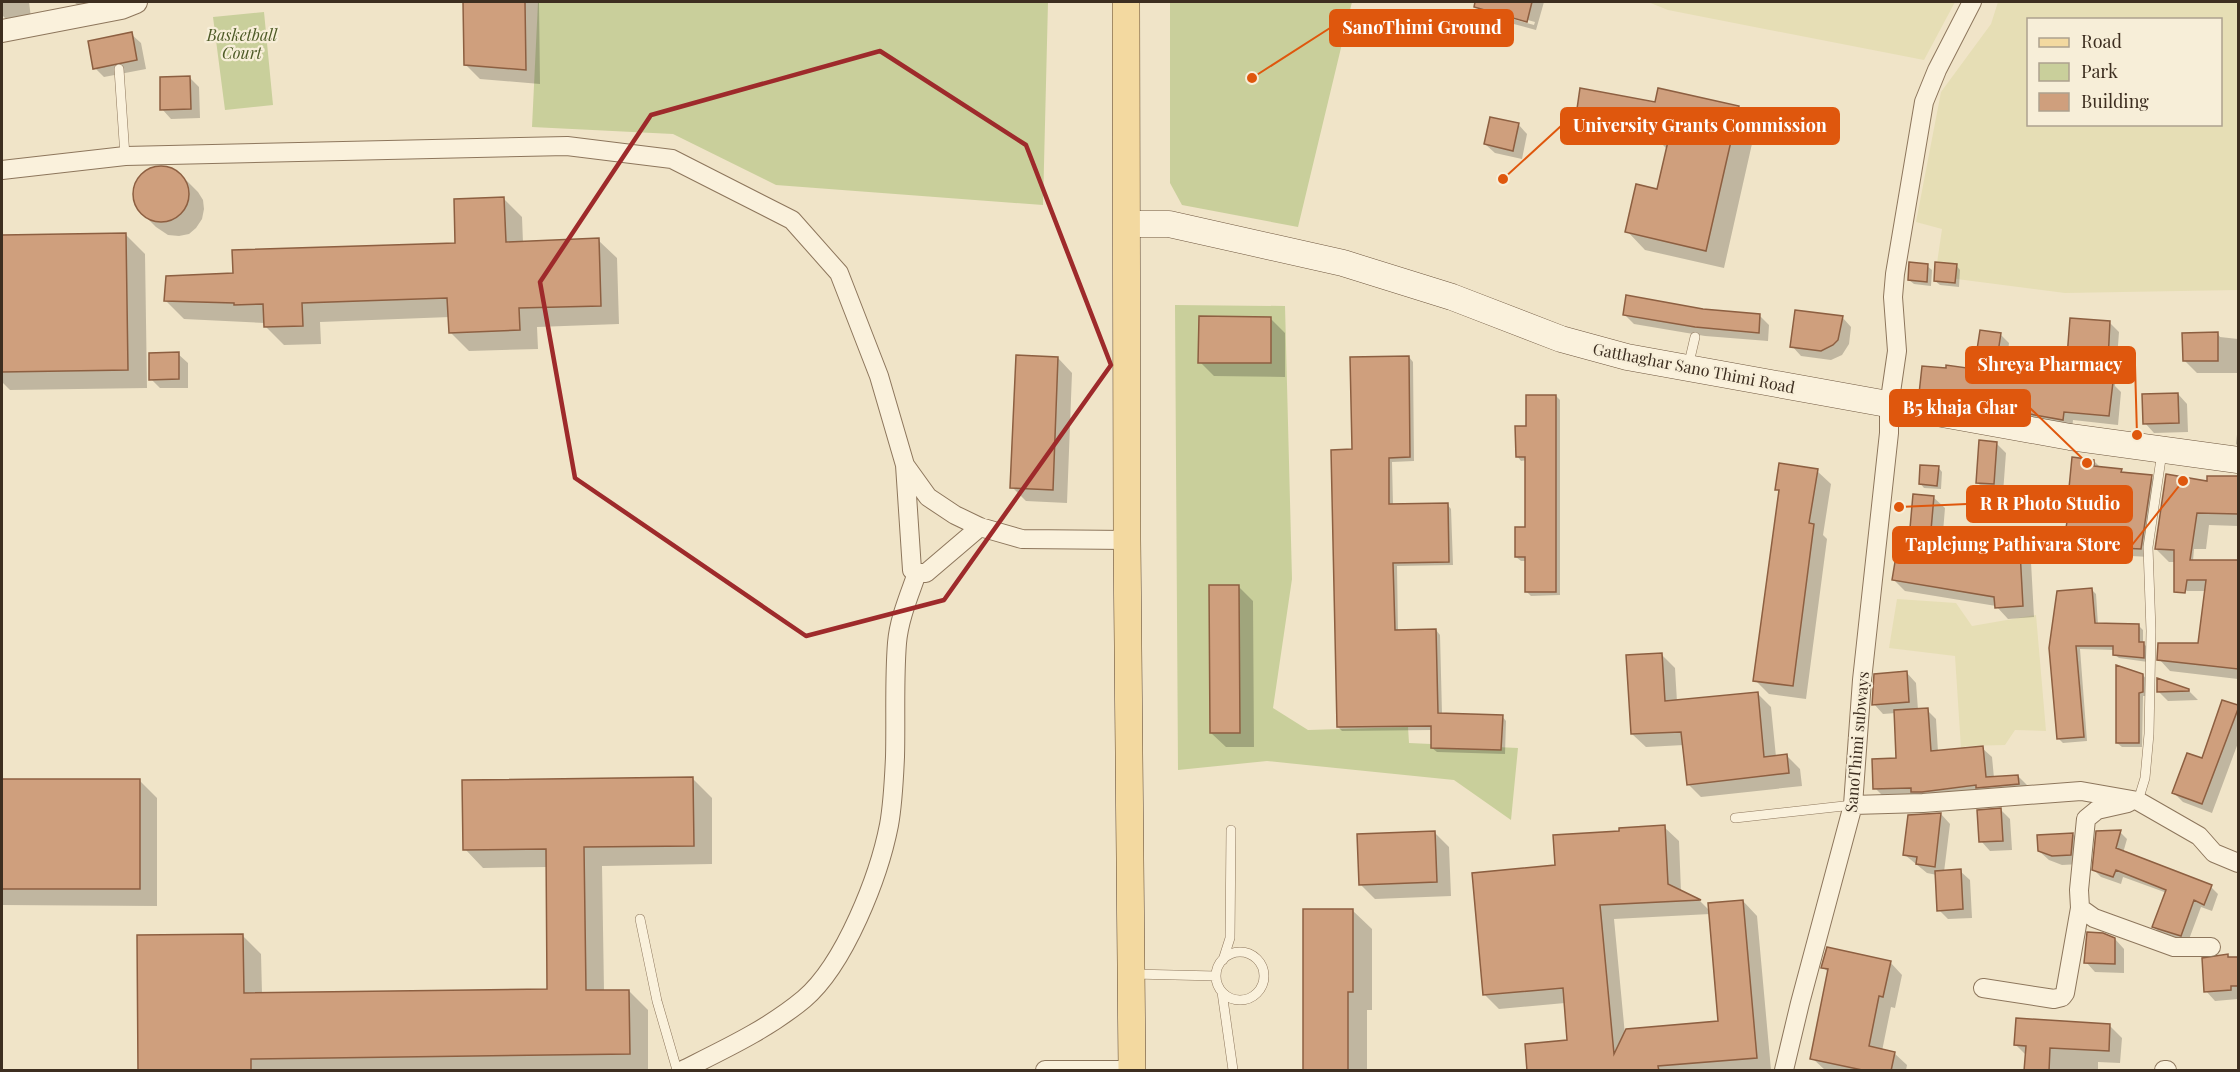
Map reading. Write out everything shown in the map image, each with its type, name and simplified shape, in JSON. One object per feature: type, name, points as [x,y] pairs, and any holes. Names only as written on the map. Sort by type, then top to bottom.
[{"type":"main road","points":[[1126,2],[1132,1070]]},
{"type":"main road","name":"Gatthaghar Sano Thimi Road","points":[[1127,224],[1169,224],[1343,263],[1452,297],[1561,339],[1627,357],[2070,437],[2238,460]]},
{"type":"street","points":[[2,31],[122,8],[136,2]]},
{"type":"street","name":"SanoThimi subways","points":[[1784,1071],[1853,805],[1862,680],[1889,433],[1889,406],[1897,351],[1893,297],[1895,274],[1924,102],[1937,70],[1972,2]]},
{"type":"street","points":[[2,170],[125,156],[567,146],[672,159],[792,220],[839,273],[879,376],[905,465],[912,570],[917,573],[926,573],[980,527]]},
{"type":"street","points":[[905,465],[928,497],[955,515],[980,527],[1022,538],[1128,540]]},
{"type":"street","points":[[683,1071],[767,1026],[806,997],[833,964],[854,926],[873,880],[889,825],[894,760],[897,641],[917,573]]},
{"type":"street","points":[[1853,805],[1923,804],[2082,791],[2138,801],[2199,836],[2214,853],[2238,863]]},
{"type":"street","points":[[1983,988],[2054,999],[2062,997],[2065,993],[2080,908],[2079,890],[2086,819],[2097,810],[2138,801]]},
{"type":"street","points":[[2080,908],[2094,918],[2174,947],[2211,947]]},
{"type":"street","points":[[1045,1071],[1132,1070]]},
{"type":"lane","points":[[120,69],[125,156]]},
{"type":"lane","points":[[1688,368],[1695,337]]},
{"type":"lane","points":[[2138,801],[2145,778],[2149,734],[2151,631],[2148,547],[2163,450]]},
{"type":"lane","points":[[1735,818],[1853,805]]},
{"type":"lane","points":[[1231,830],[1230,938],[1216,976],[1222,992],[1233,1071]]},
{"type":"lane","points":[[640,919],[657,1001],[677,1071]]},
{"type":"lane","points":[[1222,992],[1236,1000],[1253,998],[1263,985],[1265,976],[1260,961],[1245,952],[1237,952],[1223,960]]},
{"type":"lane","points":[[1130,974],[1216,976]]},
{"type":"highlighted area","points":[[880,51],[1026,145],[1111,365],[944,600],[806,636],[575,478],[540,282],[651,115]]},
{"type":"shaded area","points":[[1648,2],[1955,2],[1924,60],[1668,10]]},
{"type":"shaded area","points":[[1998,2],[2238,2],[2238,290],[2065,293],[1949,278],[1936,270],[1942,229],[1916,222],[1941,92],[1991,24]]},
{"type":"shaded area","points":[[1897,599],[1956,603],[1972,626],[2036,615],[2046,731],[2015,730],[2005,745],[1961,748],[1955,656],[1889,648]]},
{"type":"green space","points":[[538,2],[1048,2],[1043,205],[776,185],[673,134],[532,127]]},
{"type":"green space","points":[[1170,2],[1352,2],[1298,227],[1182,205],[1170,183]]},
{"type":"green space","name":"Basketball Court","points":[[264,12],[273,105],[225,110],[213,17]]},
{"type":"green space","points":[[1175,305],[1285,306],[1292,579],[1273,708],[1308,730],[1408,727],[1409,743],[1518,748],[1511,820],[1454,780],[1267,761],[1178,770]]},
{"type":"building","points":[[463,2],[525,2],[526,70],[464,65]]},
{"type":"building","points":[[1475,2],[1532,2],[1527,22],[1474,7]]},
{"type":"building","points":[[132,32],[137,60],[93,69],[88,41]]},
{"type":"building","points":[[190,76],[191,109],[160,110],[160,77]]},
{"type":"building","points":[[1580,88],[1655,102],[1658,88],[1739,106],[1706,251],[1625,232],[1636,184],[1657,189],[1669,137],[1648,132],[1650,123],[1577,109]]},
{"type":"building","points":[[1490,117],[1519,123],[1513,151],[1484,144]]},
{"type":"building","points":[[155,166],[167,166],[177,170],[185,178],[189,194],[185,210],[177,218],[167,222],[155,222],[145,218],[137,210],[133,200],[133,188],[137,178],[145,170]]},
{"type":"building","points":[[504,197],[506,242],[599,238],[601,306],[519,308],[520,330],[449,333],[447,298],[302,303],[303,326],[264,327],[263,304],[234,305],[234,303],[164,301],[166,276],[233,273],[232,250],[455,243],[454,199]]},
{"type":"building","points":[[126,233],[128,370],[2,372],[2,235]]},
{"type":"building","points":[[1909,262],[1928,264],[1927,282],[1908,280]]},
{"type":"building","points":[[1935,262],[1957,264],[1955,283],[1934,281]]},
{"type":"building","points":[[1626,295],[1703,309],[1760,314],[1759,333],[1695,327],[1623,315]]},
{"type":"building","points":[[1795,310],[1843,316],[1838,340],[1821,351],[1790,347]]},
{"type":"building","points":[[1199,316],[1271,317],[1271,363],[1198,363]]},
{"type":"building","points":[[2070,318],[2110,321],[2107,381],[2113,382],[2109,416],[2064,412],[2063,420],[1941,398],[1941,396],[1919,394],[1922,366],[1946,368],[1946,365],[1974,369],[1980,330],[2001,333],[1995,372],[2065,383]]},
{"type":"building","points":[[2218,332],[2218,361],[2183,361],[2182,333]]},
{"type":"building","points":[[179,352],[179,379],[149,380],[149,353]]},
{"type":"building","points":[[1016,355],[1058,357],[1053,490],[1010,488]]},
{"type":"building","points":[[1409,356],[1410,457],[1389,458],[1389,504],[1448,503],[1449,562],[1393,563],[1395,630],[1436,629],[1438,713],[1503,715],[1501,750],[1431,748],[1431,726],[1337,727],[1331,450],[1352,449],[1350,357]]},
{"type":"building","points":[[2178,393],[2179,423],[2143,424],[2142,394]]},
{"type":"building","points":[[1526,395],[1556,395],[1556,592],[1525,592],[1525,557],[1515,557],[1515,527],[1525,527],[1525,457],[1516,457],[1515,426],[1526,426]]},
{"type":"building","points":[[1979,440],[1997,442],[1994,484],[1976,483]]},
{"type":"building","points":[[2072,457],[2094,460],[2094,466],[2152,475],[2141,549],[2121,548],[2121,544],[2065,535],[2072,488],[2069,488]]},
{"type":"building","points":[[1779,463],[1818,469],[1809,523],[1814,524],[1793,686],[1753,681],[1779,490],[1775,490]]},
{"type":"building","points":[[1920,465],[1939,466],[1937,486],[1919,484]]},
{"type":"building","points":[[2166,474],[2207,481],[2207,476],[2238,476],[2238,514],[2197,513],[2190,560],[2238,560],[2238,669],[2157,660],[2158,643],[2198,643],[2206,580],[2187,580],[2185,593],[2174,592],[2174,550],[2155,549]]},
{"type":"building","points":[[1913,494],[1934,496],[1929,553],[1978,559],[1977,533],[2032,532],[2033,551],[2020,551],[2023,606],[1995,608],[1994,597],[1892,580],[1897,550],[1908,551]]},
{"type":"building","points":[[1209,585],[1239,585],[1240,733],[1210,733]]},
{"type":"building","points":[[2092,588],[2095,623],[2139,624],[2139,642],[2144,642],[2144,658],[2113,655],[2113,646],[2076,646],[2084,737],[2057,739],[2049,648],[2057,591]]},
{"type":"building","points":[[1662,653],[1665,701],[1758,692],[1764,757],[1787,754],[1789,773],[1687,785],[1681,732],[1631,734],[1626,655]]},
{"type":"building","points":[[2116,665],[2143,674],[2143,692],[2139,693],[2139,743],[2116,743]]},
{"type":"building","points":[[1907,671],[1909,702],[1872,705],[1874,674]]},
{"type":"building","points":[[2157,678],[2189,689],[2189,691],[2157,692]]},
{"type":"building","points":[[2222,700],[2238,705],[2238,709],[2202,804],[2172,793],[2187,753],[2202,758]]},
{"type":"building","points":[[1928,708],[1931,751],[1983,746],[1986,777],[2018,775],[2019,784],[1976,788],[1976,785],[1922,792],[1911,792],[1911,788],[1873,789],[1872,759],[1896,758],[1894,710]]},
{"type":"building","points":[[693,777],[694,846],[584,847],[586,990],[629,990],[630,1054],[251,1059],[251,1071],[138,1071],[137,935],[243,934],[244,993],[547,989],[546,849],[463,850],[462,780]]},
{"type":"building","points":[[2,779],[140,779],[140,889],[2,889]]},
{"type":"building","points":[[2001,808],[2003,841],[1979,842],[1977,810]]},
{"type":"building","points":[[1941,813],[1935,867],[1916,864],[1917,857],[1903,855],[1908,815]]},
{"type":"building","points":[[1665,825],[1668,884],[1701,900],[1600,905],[1614,1054],[1626,1029],[1718,1021],[1708,903],[1743,900],[1757,1058],[1658,1066],[1659,1071],[1527,1071],[1525,1044],[1567,1040],[1563,988],[1483,995],[1472,873],[1555,865],[1553,835],[1619,831],[1619,828]]},
{"type":"building","points":[[2121,830],[2116,848],[2212,885],[2204,905],[2194,900],[2181,936],[2152,927],[2166,890],[2116,870],[2113,877],[2092,870],[2096,831]]},
{"type":"building","points":[[1435,831],[1437,882],[1359,885],[1357,834]]},
{"type":"building","points":[[2073,833],[2071,855],[2052,856],[2038,851],[2037,835]]},
{"type":"building","points":[[1961,869],[1963,909],[1937,911],[1935,871]]},
{"type":"building","points":[[1303,909],[1353,909],[1353,992],[1348,992],[1348,1071],[1303,1071]]},
{"type":"building","points":[[2087,932],[2103,933],[2115,938],[2115,964],[2084,963]]},
{"type":"building","points":[[1827,947],[1891,961],[1883,997],[1879,996],[1869,1046],[1895,1052],[1891,1071],[1867,1071],[1810,1059],[1828,969],[1821,968]]},
{"type":"building","points":[[2228,954],[2228,957],[2238,957],[2238,986],[2231,986],[2231,990],[2204,992],[2202,958]]},
{"type":"building","points":[[2016,1018],[2110,1024],[2109,1051],[2050,1048],[2049,1071],[2024,1071],[2026,1046],[2014,1045]]},
{"type":"place","name":"SanoThimi Ground","points":[[1252,78]]},
{"type":"place","name":"University Grants Commission","points":[[1503,179]]},
{"type":"place","name":"Shreya Pharmacy","points":[[2137,435]]},
{"type":"place","name":"B5 khaja Ghar","points":[[2087,463]]},
{"type":"place","name":"Taplejung Pathivara Store","points":[[2183,481]]},
{"type":"place","name":"R R Photo Studio","points":[[1899,507]]}]
